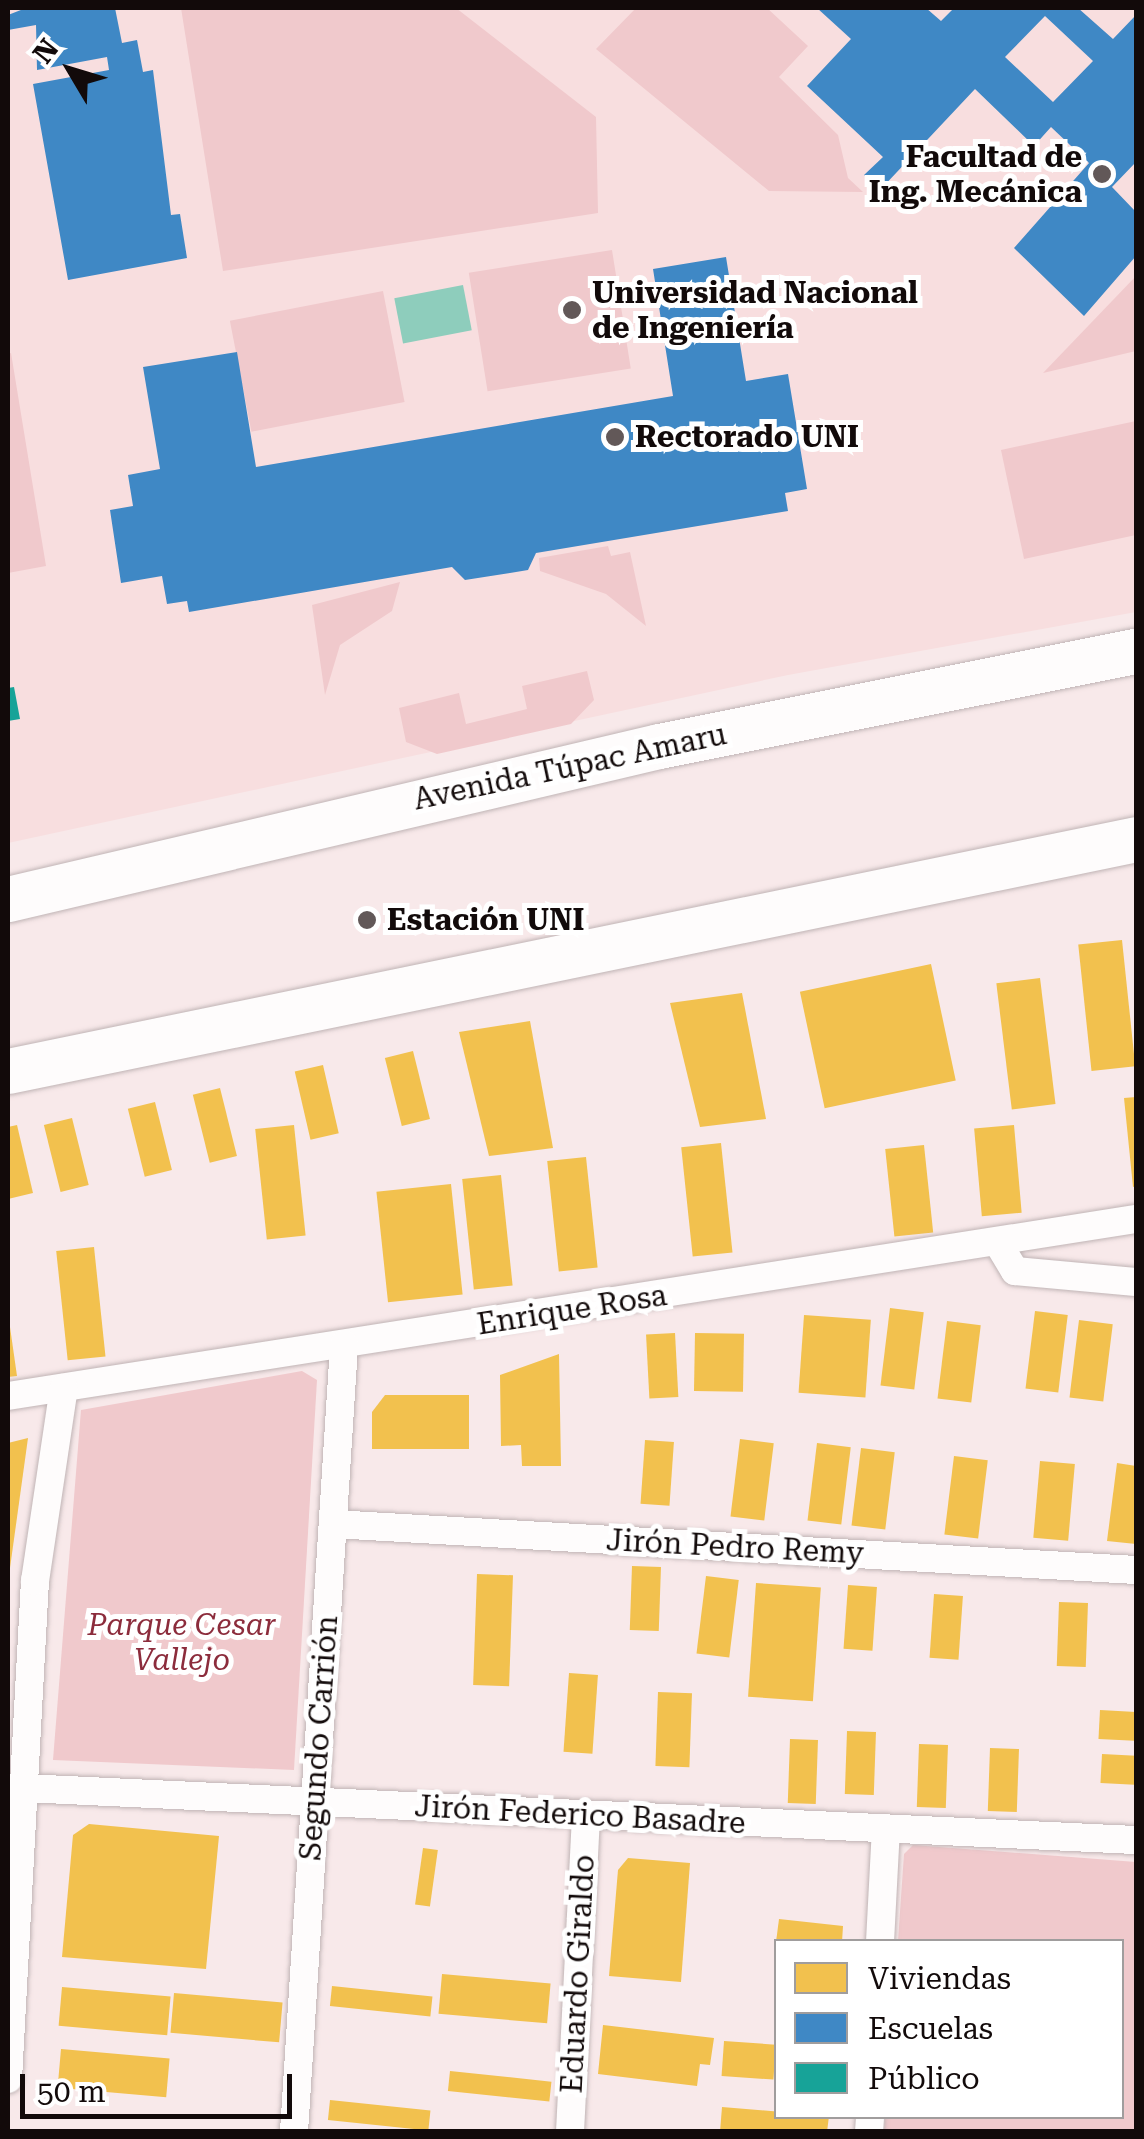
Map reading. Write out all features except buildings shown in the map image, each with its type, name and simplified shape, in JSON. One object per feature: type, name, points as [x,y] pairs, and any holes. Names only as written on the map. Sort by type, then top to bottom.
[{"type":"main road","name":"Avenida Túpac Amaru","points":[[8,899],[659,746],[1136,651]]},
{"type":"main road","points":[[8,1071],[1136,839]]},
{"type":"street","name":"Enrique Rosa","points":[[8,1396],[1136,1219]]},
{"type":"street","points":[[998,1242],[1015,1271],[1136,1282]]},
{"type":"street","name":"Segundo Carrión","points":[[294,2132],[344,1345]]},
{"type":"street","points":[[8,2079],[35,1581],[64,1388]]},
{"type":"street","name":"Jirón Pedro Remy","points":[[333,1524],[1136,1570]]},
{"type":"street","name":"Jirón Federico Basadre","points":[[24,1788],[1136,1840]]},
{"type":"street","name":"Eduardo Giraldo","points":[[570,2132],[586,1817]]},
{"type":"street","points":[[880,1939],[886,1830]]},
{"type":"shaded area","name":"Universidad Nacional de Ingeniería","points":[[8,8],[1136,8],[1136,612],[788,675],[8,843]]},
{"type":"shaded area","points":[[463,285],[472,330],[403,344],[394,298]]},
{"type":"green space","points":[[181,8],[456,8],[596,117],[598,213],[223,271]]},
{"type":"green space","points":[[636,8],[767,8],[808,46],[779,77],[838,135],[848,178],[863,192],[769,191],[596,49]]},
{"type":"green space","points":[[612,250],[631,369],[488,391],[469,273]]},
{"type":"green space","points":[[1136,276],[1136,351],[1043,373]]},
{"type":"green space","points":[[383,291],[405,402],[251,432],[230,321]]},
{"type":"green space","points":[[11,353],[46,566],[8,573],[8,354]]},
{"type":"green space","points":[[1136,421],[1136,535],[1024,559],[1001,450]]},
{"type":"green space","points":[[608,546],[611,556],[630,552],[646,626],[606,594],[540,571],[539,558]]},
{"type":"green space","points":[[400,582],[392,611],[340,645],[325,695],[312,605]]},
{"type":"green space","points":[[587,671],[594,700],[571,724],[437,754],[406,742],[399,708],[459,693],[466,724],[527,709],[522,686]]},
{"type":"green space","name":"Parque Cesar Vallejo","points":[[302,1371],[317,1380],[294,1770],[53,1760],[81,1410]]},
{"type":"green space","points":[[913,1845],[1136,1862],[1136,2131],[884,2131],[885,2119],[1124,2119],[1124,1939],[898,1939],[904,1854]]},
{"type":"place","name":"Facultad de Ing. Mecánica","points":[[1102,174]]},
{"type":"place","name":"Universidad Nacional de Ingeniería","points":[[572,310]]},
{"type":"place","name":"Rectorado UNI","points":[[615,437]]},
{"type":"place","name":"Estación UNI","points":[[367,920]]}]
